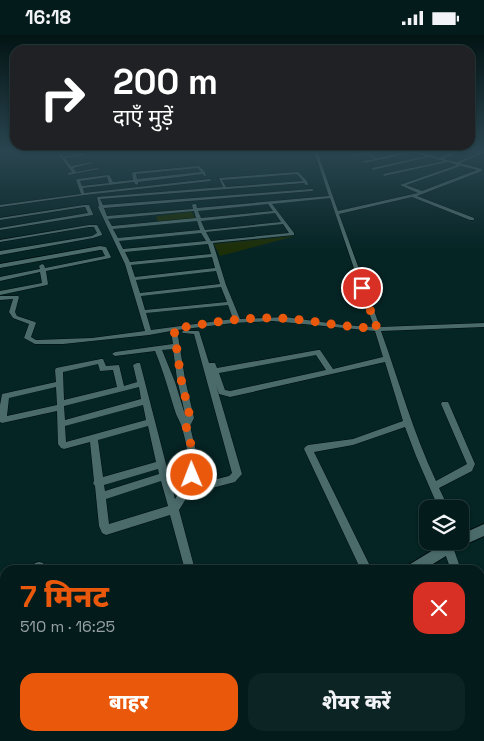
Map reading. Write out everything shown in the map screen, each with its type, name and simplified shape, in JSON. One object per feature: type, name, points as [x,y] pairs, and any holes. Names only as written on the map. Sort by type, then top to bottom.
[{"type":"street","points":[[79,184],[83,194]]},
{"type":"street","points":[[136,184],[137,188]]},
{"type":"street","points":[[0,206],[174,184]]},
{"type":"street","points":[[223,184],[225,188]]},
{"type":"street","points":[[149,333],[128,264],[104,217],[98,198],[280,184]]},
{"type":"street","points":[[307,184],[320,199]]},
{"type":"street","points":[[326,184],[388,359],[408,423],[440,500]]},
{"type":"street","points":[[405,184],[402,185],[419,192]]},
{"type":"street","points":[[407,197],[442,184]]},
{"type":"street","points":[[100,207],[312,190]]},
{"type":"street","points":[[190,191],[203,232],[210,243],[223,285],[237,320]]},
{"type":"street","points":[[336,213],[413,196],[419,192]]},
{"type":"street","points":[[413,196],[472,219]]},
{"type":"street","points":[[104,217],[331,197]]},
{"type":"street","points":[[0,293],[46,285],[31,202]]},
{"type":"street","points":[[121,251],[292,234],[269,203]]},
{"type":"street","points":[[0,219],[84,206],[87,206],[91,214],[0,229]]},
{"type":"street","points":[[110,228],[199,221],[276,212]]},
{"type":"street","points":[[116,239],[283,223]]},
{"type":"street","points":[[0,241],[93,225],[100,234],[0,253]]},
{"type":"street","points":[[0,266],[102,247],[108,257],[0,279]]},
{"type":"street","points":[[128,264],[214,255]]},
{"type":"street","points":[[132,279],[218,269]]},
{"type":"street","points":[[138,295],[223,285]]},
{"type":"street","points":[[0,298],[16,297],[12,312],[15,317],[33,323],[27,338],[30,341],[75,341],[174,331],[197,332],[237,476],[186,491]]},
{"type":"street","points":[[142,312],[230,303]]},
{"type":"street","points":[[117,341],[237,320],[275,318],[356,328],[484,325]]},
{"type":"street","points":[[174,331],[181,379],[190,417],[186,426]]},
{"type":"street","points":[[115,354],[176,346]]},
{"type":"street","points":[[94,438],[98,483],[106,530],[174,509],[186,491],[192,475],[194,462],[186,426],[181,417],[171,382],[158,349]]},
{"type":"street","points":[[331,372],[318,351],[214,368],[222,391],[230,394],[331,372],[388,359]]},
{"type":"street","points":[[121,389],[116,367],[102,369],[100,361],[60,369],[62,445],[151,422]]},
{"type":"street","points":[[138,365],[164,476],[189,565]]},
{"type":"street","points":[[171,382],[181,379]]},
{"type":"street","points":[[59,384],[5,397],[2,420],[141,384]]},
{"type":"street","points":[[60,424],[146,401]]},
{"type":"street","points":[[434,486],[469,468],[471,464],[445,404]]},
{"type":"street","points":[[364,565],[308,449],[353,442],[408,423]]},
{"type":"street","points":[[98,483],[161,464]]},
{"type":"street","points":[[100,497],[164,476]]},
{"type":"street","points":[[469,536],[484,530]]},
{"type":"street","points":[[419,565],[445,550]]},
{"type":"street","points":[[449,550],[454,565]]},
{"type":"green space","points":[[192,212],[195,219],[158,223],[156,216]]},
{"type":"green space","points":[[295,236],[220,256],[214,244]]},
{"type":"route","points":[[192,475],[194,456],[186,426],[189,422],[190,414],[181,379],[174,329],[237,320],[275,318],[356,328],[377,328],[362,288]]}]
